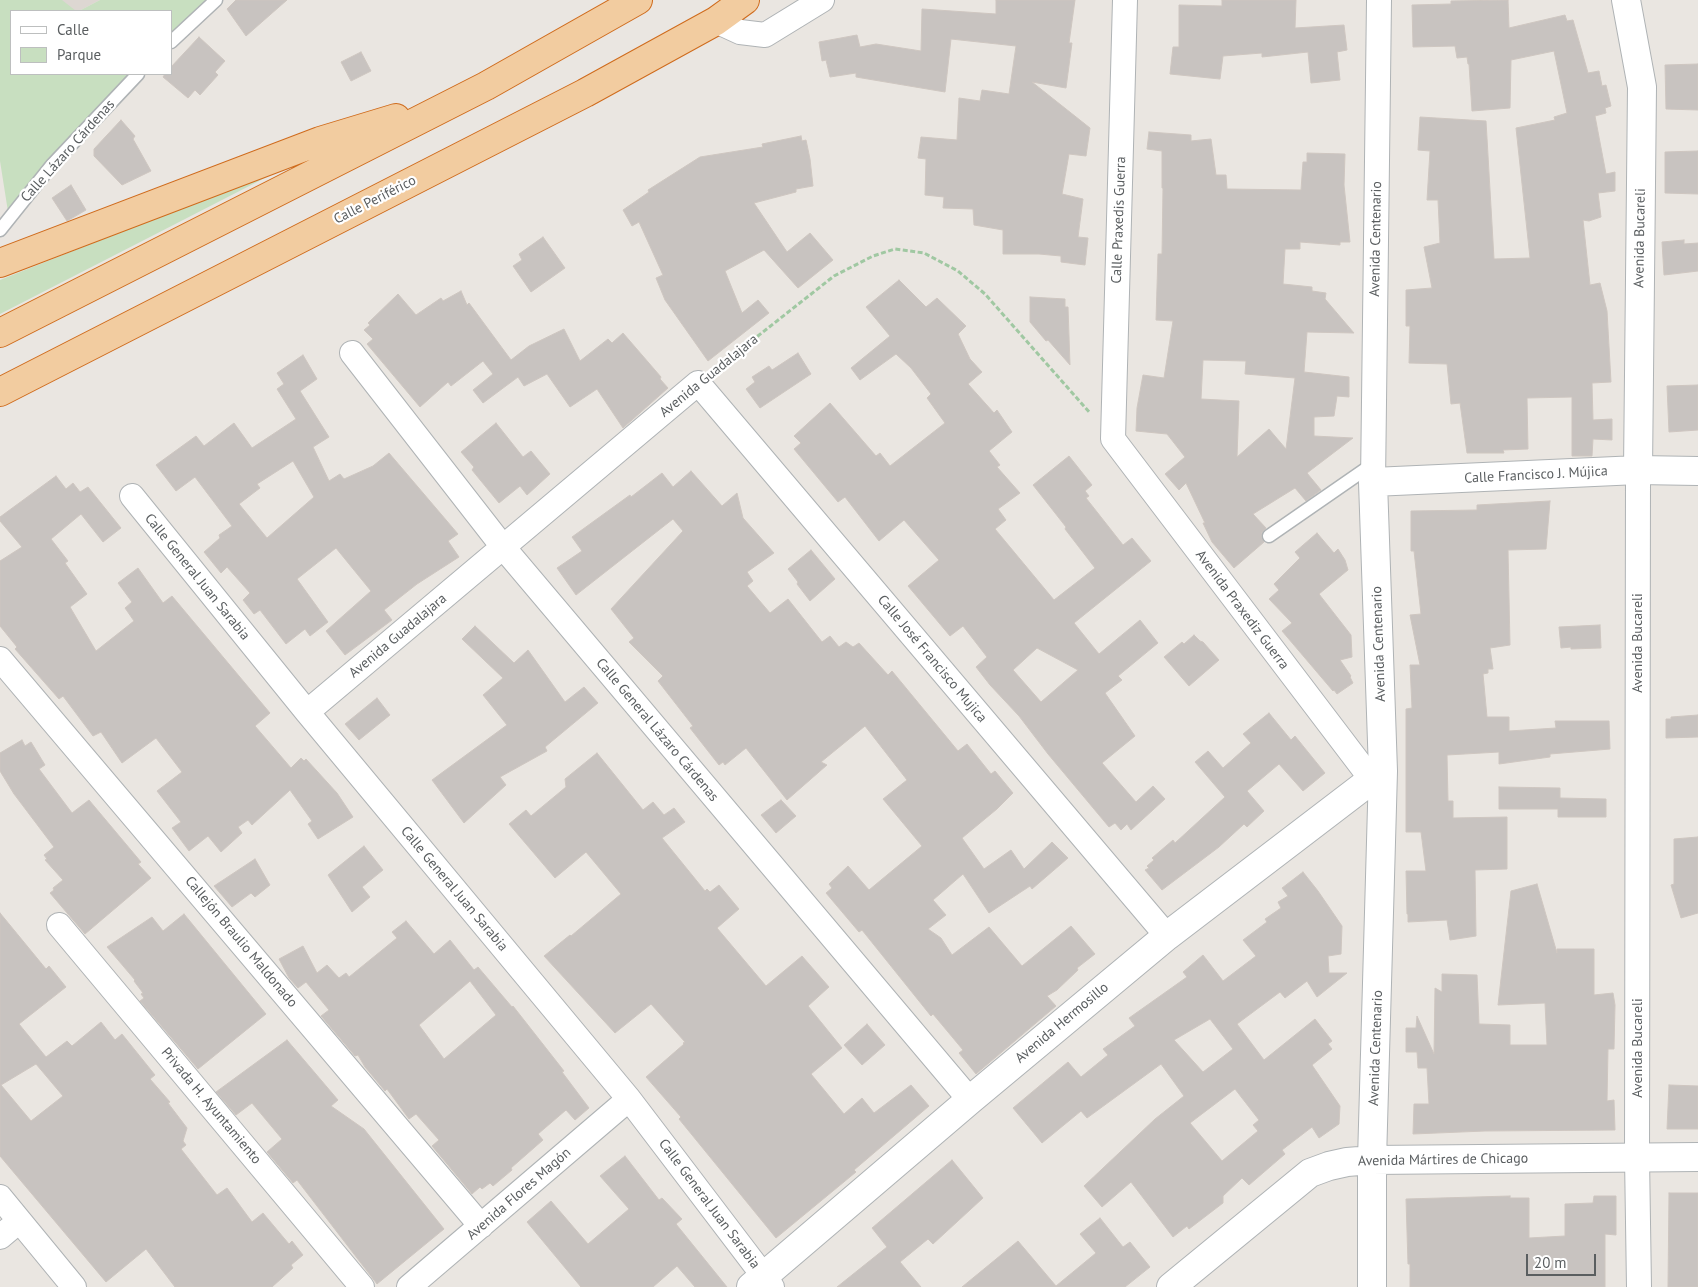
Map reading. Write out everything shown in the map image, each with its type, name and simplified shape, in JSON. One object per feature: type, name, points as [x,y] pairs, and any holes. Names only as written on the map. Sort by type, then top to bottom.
[{"type":"highway","points":[[0,333],[486,86],[638,0]]},
{"type":"highway","name":"Calle Periférico","points":[[0,392],[585,93],[716,21],[745,0]]},
{"type":"highway","points":[[0,263],[320,141],[376,123],[446,106]]},
{"type":"street","points":[[716,21],[740,32],[765,35],[822,0]]},
{"type":"street","name":"Calle Praxedis Guerra","points":[[1113,439],[1125,0]]},
{"type":"street","name":"Avenida Centenario","points":[[1372,1287],[1377,776],[1373,473],[1379,0]]},
{"type":"street","name":"Avenida Bucareli","points":[[1626,0],[1642,88],[1638,470],[1639,1287]]},
{"type":"street","name":"Calle General Lázaro Cárdenas","points":[[352,353],[502,547],[970,1100]]},
{"type":"street","name":"Avenida Guadalajara","points":[[307,712],[698,383]]},
{"type":"street","name":"Calle José Francisco Mujica","points":[[698,383],[1167,936]]},
{"type":"street","name":"Avenida Praxediz Guerra","points":[[1113,439],[1377,776]]},
{"type":"street","name":"Calle Francisco J. Mújica","points":[[1373,473],[1698,471]]},
{"type":"street","name":"Calle General Juan Sarabia","points":[[132,496],[307,712],[629,1099],[762,1283]]},
{"type":"street","name":"Callejón Braulio Maldonado","points":[[0,659],[481,1226]]},
{"type":"street","name":"Avenida Hermosillo","points":[[762,1283],[970,1100],[1167,936],[1377,776]]},
{"type":"street","name":"Privada H. Ayuntamiento","points":[[59,925],[362,1287]]},
{"type":"street","name":"Avenida Flores Magón","points":[[409,1287],[629,1099]]},
{"type":"street","name":"Avenida Mártires de Chicago","points":[[1171,1287],[1310,1173],[1347,1162],[1372,1160],[1698,1157]]},
{"type":"street","points":[[0,1197],[74,1287]]},
{"type":"street","points":[[0,1237],[19,1221]]},
{"type":"lane","points":[[172,41],[216,0]]},
{"type":"lane","name":"Calle Lázaro Cárdenas","points":[[0,230],[52,165],[137,75]]},
{"type":"lane","points":[[1270,536],[1373,473]]},
{"type":"path","name":"Avenida Guadalajara","points":[[698,383],[834,276],[873,256],[895,249],[924,253],[958,271],[986,294],[1113,439]]},
{"type":"shaded area","points":[[34,0],[100,0],[81,10],[47,10]]},
{"type":"green space","points":[[0,0],[62,0],[75,10],[10,10],[10,75],[137,75],[9,218],[0,161]]},
{"type":"green space","points":[[100,0],[216,0],[172,41],[172,10],[81,10]]},
{"type":"green space","points":[[296,162],[0,314],[0,280]]},
{"type":"building","points":[[236,0],[287,0],[246,36],[227,9]]},
{"type":"building","points":[[996,0],[1075,0],[1069,43],[1072,43],[1066,88],[1032,82],[1090,128],[1086,156],[1069,154],[1062,194],[1083,199],[1078,237],[1088,238],[1085,265],[1061,262],[1061,256],[1003,254],[1003,230],[974,225],[973,209],[943,208],[944,197],[925,195],[926,159],[918,158],[921,137],[957,140],[959,98],[980,101],[982,90],[1009,94],[1016,46],[951,39],[945,92],[856,77],[856,73],[830,77],[826,60],[822,61],[819,42],[857,35],[860,47],[876,44],[921,51],[922,9],[996,14]]},
{"type":"building","points":[[1222,0],[1296,0],[1295,28],[1344,25],[1347,50],[1337,52],[1340,80],[1311,83],[1308,52],[1262,57],[1262,53],[1223,56],[1220,79],[1170,74],[1173,47],[1179,47],[1179,5],[1222,6]]},
{"type":"building","points":[[1508,0],[1509,28],[1565,15],[1567,21],[1573,20],[1588,73],[1599,71],[1602,86],[1606,85],[1611,106],[1605,108],[1606,113],[1595,116],[1606,174],[1615,172],[1615,191],[1598,193],[1601,217],[1589,221],[1583,220],[1590,285],[1600,283],[1607,311],[1611,382],[1592,383],[1593,420],[1612,419],[1612,440],[1593,439],[1592,456],[1572,456],[1572,397],[1527,398],[1528,449],[1503,450],[1504,453],[1467,453],[1460,403],[1451,404],[1447,364],[1409,363],[1410,326],[1406,326],[1406,290],[1432,288],[1424,247],[1440,243],[1438,200],[1427,200],[1430,151],[1418,150],[1420,117],[1486,121],[1494,259],[1530,258],[1516,128],[1555,120],[1554,117],[1567,113],[1554,51],[1511,60],[1510,108],[1472,111],[1467,57],[1457,58],[1455,46],[1413,47],[1412,5],[1451,4],[1451,1]]},
{"type":"building","points":[[199,37],[225,61],[215,72],[218,75],[200,95],[195,90],[188,98],[163,77],[164,75],[172,75],[172,66]]},
{"type":"building","points":[[361,52],[371,71],[351,81],[341,62]]},
{"type":"building","points":[[1698,64],[1698,110],[1666,109],[1665,65]]},
{"type":"building","points":[[121,120],[135,136],[133,139],[151,171],[122,185],[94,156],[94,149]]},
{"type":"building","points":[[1149,132],[1191,135],[1191,141],[1211,139],[1216,175],[1226,175],[1227,189],[1301,190],[1303,162],[1307,162],[1307,153],[1345,154],[1344,185],[1350,242],[1340,242],[1340,245],[1300,242],[1300,249],[1285,249],[1283,284],[1312,287],[1312,291],[1326,293],[1325,299],[1354,333],[1307,332],[1304,372],[1349,377],[1349,397],[1337,396],[1334,416],[1314,417],[1314,436],[1353,438],[1307,473],[1321,490],[1306,501],[1295,488],[1253,514],[1266,528],[1261,536],[1264,542],[1234,568],[1212,542],[1186,483],[1179,490],[1165,474],[1185,457],[1167,434],[1136,431],[1137,408],[1143,375],[1164,378],[1173,321],[1156,320],[1158,254],[1162,254],[1162,151],[1147,149]],"holes":[[[1203,360],[1246,361],[1245,374],[1295,378],[1286,449],[1269,429],[1237,457],[1239,401],[1201,399]]]},
{"type":"building","points":[[801,136],[802,141],[806,140],[813,186],[796,189],[796,192],[754,203],[787,252],[810,233],[833,260],[798,288],[764,250],[725,271],[742,313],[758,300],[769,313],[708,361],[665,300],[656,278],[663,275],[639,222],[632,226],[623,210],[649,192],[648,190],[700,157],[763,147],[762,144]]},
{"type":"building","points":[[1698,151],[1698,194],[1665,193],[1665,152]]},
{"type":"building","points":[[71,185],[86,210],[67,221],[52,198]]},
{"type":"building","points":[[543,237],[565,268],[531,292],[513,266],[522,260],[519,254]]},
{"type":"building","points":[[1684,240],[1684,244],[1698,243],[1698,271],[1664,275],[1662,242]]},
{"type":"building","points":[[899,280],[926,307],[937,298],[966,326],[958,334],[970,359],[982,372],[968,384],[994,413],[997,410],[1012,432],[989,451],[1000,465],[997,467],[1020,493],[998,509],[1006,520],[995,529],[1054,600],[1095,568],[1033,485],[1069,456],[1092,485],[1085,491],[1089,496],[1086,498],[1123,545],[1132,538],[1151,561],[1074,623],[1099,654],[1140,620],[1158,643],[1118,676],[1122,680],[1105,693],[1135,736],[1102,763],[1136,802],[1153,786],[1165,799],[1131,830],[1127,824],[1121,830],[1115,823],[1109,827],[1019,716],[976,667],[987,657],[963,626],[950,636],[908,586],[939,560],[904,520],[879,541],[845,497],[838,502],[794,449],[801,443],[794,436],[830,403],[876,456],[880,453],[890,466],[945,423],[927,398],[931,394],[911,368],[896,354],[860,380],[851,368],[890,336],[866,307]],"holes":[[[1037,648],[1078,670],[1041,702],[1013,670]]]},
{"type":"building","points":[[461,291],[467,305],[469,303],[511,360],[529,346],[564,329],[580,361],[608,339],[612,343],[623,333],[661,377],[660,379],[668,388],[623,428],[597,389],[570,407],[547,374],[524,386],[518,377],[483,403],[473,390],[493,374],[483,361],[451,386],[448,382],[420,407],[367,344],[373,339],[364,330],[370,325],[368,323],[398,294],[416,315],[441,298],[443,301]]},
{"type":"building","points":[[1030,297],[1065,299],[1065,307],[1068,307],[1070,365],[1030,322]]},
{"type":"building","points":[[798,353],[811,374],[760,408],[746,389],[755,382],[752,377],[769,366],[772,370]]},
{"type":"building","points":[[303,355],[317,379],[300,391],[329,437],[313,447],[329,481],[340,474],[344,479],[373,466],[389,453],[458,534],[448,541],[459,557],[417,584],[384,610],[392,620],[345,655],[326,631],[371,591],[336,548],[297,579],[328,622],[310,636],[305,629],[286,644],[260,610],[254,614],[243,600],[250,593],[227,567],[221,573],[204,552],[220,538],[219,535],[232,526],[195,477],[176,491],[156,465],[196,436],[204,446],[234,423],[252,448],[296,419],[277,389],[284,384],[277,373]],"holes":[[[293,461],[314,497],[267,538],[239,504],[260,488],[257,484]]]},
{"type":"building","points":[[1698,385],[1698,430],[1669,432],[1667,386]]},
{"type":"building","points":[[496,423],[523,457],[531,451],[550,474],[527,495],[520,486],[499,503],[472,470],[474,467],[461,452]]},
{"type":"building","points":[[691,471],[722,506],[737,493],[743,518],[774,553],[747,572],[753,581],[747,586],[770,613],[788,599],[822,642],[830,636],[839,647],[846,642],[853,647],[859,643],[888,675],[892,671],[958,751],[967,744],[991,774],[995,771],[1013,793],[962,838],[984,869],[1011,850],[1024,869],[1052,842],[1068,858],[1032,889],[1030,886],[989,913],[963,874],[933,900],[946,915],[928,929],[941,938],[952,955],[989,927],[1022,966],[1071,926],[1095,954],[1077,968],[1078,970],[1057,990],[1047,996],[1056,1006],[976,1074],[959,1053],[963,1050],[933,1014],[931,1016],[862,930],[859,932],[826,893],[832,888],[829,884],[848,866],[869,890],[922,846],[883,799],[907,780],[865,726],[821,762],[827,765],[787,800],[746,748],[725,765],[723,762],[719,765],[690,728],[693,726],[658,681],[663,676],[629,642],[634,638],[611,609],[683,531],[673,519],[576,595],[557,568],[582,551],[572,537],[630,495],[631,497],[662,473],[673,487]]},
{"type":"building","points":[[56,476],[66,489],[73,483],[80,492],[88,487],[121,528],[103,542],[81,514],[51,539],[68,561],[65,563],[87,594],[70,607],[96,651],[134,621],[125,608],[132,602],[118,583],[138,568],[163,603],[172,596],[270,713],[255,726],[291,768],[301,758],[304,761],[306,759],[337,793],[353,817],[318,839],[308,824],[312,821],[290,790],[252,825],[248,820],[238,827],[242,833],[221,852],[208,836],[189,851],[172,828],[181,822],[157,791],[182,772],[156,738],[122,763],[101,732],[93,736],[63,696],[59,699],[15,649],[17,647],[0,626],[0,561],[22,547],[0,521],[0,517]]},
{"type":"building","points":[[1550,501],[1546,549],[1508,550],[1510,645],[1490,648],[1493,669],[1488,669],[1488,673],[1483,674],[1487,717],[1509,717],[1509,731],[1556,728],[1555,721],[1609,721],[1610,749],[1550,754],[1550,757],[1499,764],[1499,752],[1447,755],[1448,801],[1453,801],[1453,818],[1507,817],[1507,869],[1475,870],[1476,936],[1450,940],[1447,920],[1408,922],[1407,914],[1406,871],[1426,871],[1421,832],[1406,832],[1406,709],[1412,708],[1410,665],[1420,665],[1410,615],[1421,614],[1414,551],[1411,551],[1411,511],[1477,510],[1477,505]]},
{"type":"building","points":[[1317,533],[1334,553],[1338,549],[1345,560],[1348,570],[1319,594],[1351,635],[1352,657],[1340,660],[1351,676],[1353,683],[1337,694],[1282,631],[1292,623],[1269,599],[1279,590],[1274,584],[1300,558],[1295,552]]},
{"type":"building","points":[[811,550],[835,579],[810,601],[788,569]]},
{"type":"building","points":[[1600,625],[1601,648],[1561,648],[1559,627]]},
{"type":"building","points":[[475,626],[514,663],[528,650],[565,702],[584,687],[598,703],[545,747],[547,751],[500,777],[506,785],[464,823],[432,780],[507,725],[483,695],[503,678],[462,639]]},
{"type":"building","points":[[1194,635],[1219,660],[1189,686],[1164,657]]},
{"type":"building","points":[[377,698],[390,715],[359,740],[345,724]]},
{"type":"building","points":[[1269,713],[1291,740],[1295,736],[1325,773],[1303,791],[1279,764],[1247,791],[1264,811],[1247,827],[1244,824],[1219,847],[1162,890],[1145,870],[1149,868],[1147,866],[1154,860],[1152,858],[1173,840],[1175,843],[1225,797],[1195,762],[1208,751],[1223,768],[1251,743],[1243,734]]},
{"type":"building","points":[[1698,715],[1698,737],[1666,738],[1666,719]]},
{"type":"building","points":[[22,740],[25,746],[31,742],[45,765],[39,769],[72,813],[89,800],[141,862],[138,864],[151,878],[85,934],[50,893],[63,880],[45,860],[47,859],[44,855],[54,847],[14,794],[0,771],[0,753]]},
{"type":"building","points":[[597,753],[643,810],[653,802],[664,815],[674,808],[685,822],[662,838],[705,891],[707,889],[710,892],[719,885],[739,909],[717,928],[766,986],[802,956],[829,987],[808,1006],[842,1048],[811,1074],[844,1114],[862,1098],[874,1113],[911,1085],[929,1106],[854,1170],[856,1172],[776,1238],[679,1119],[681,1117],[646,1077],[685,1042],[651,1004],[615,1033],[544,956],[621,894],[586,852],[555,878],[509,824],[526,810],[531,816],[566,787],[565,779]]},
{"type":"building","points":[[1499,787],[1560,788],[1560,798],[1606,799],[1606,817],[1558,817],[1558,809],[1499,809]]},
{"type":"building","points":[[781,800],[796,816],[776,833],[761,815]]},
{"type":"building","points":[[1698,837],[1698,913],[1681,918],[1671,885],[1674,884],[1674,839]]},
{"type":"building","points":[[364,846],[383,870],[362,887],[370,897],[352,912],[328,875]]},
{"type":"building","points":[[255,859],[270,885],[255,897],[251,893],[232,907],[214,886]]},
{"type":"building","points":[[1303,872],[1318,891],[1342,926],[1341,954],[1328,956],[1329,973],[1347,973],[1317,997],[1307,981],[1285,998],[1280,992],[1237,1024],[1264,1060],[1315,1019],[1332,1041],[1328,1044],[1332,1049],[1312,1065],[1340,1106],[1339,1124],[1319,1138],[1312,1127],[1282,1150],[1285,1154],[1249,1185],[1242,1178],[1223,1196],[1223,1203],[1189,1229],[1187,1226],[1173,1237],[1131,1182],[1102,1207],[1084,1186],[1155,1119],[1184,1096],[1161,1064],[1087,1118],[1081,1111],[1042,1143],[1013,1108],[1068,1062],[1081,1077],[1108,1055],[1103,1049],[1135,1026],[1129,1018],[1187,977],[1183,972],[1203,955],[1223,981],[1256,956],[1243,940],[1267,922],[1265,919],[1281,908],[1278,902],[1288,896],[1282,888]],"holes":[[[1210,1019],[1233,1049],[1203,1072],[1174,1040]],[[1235,1089],[1259,1120],[1253,1125],[1258,1131],[1222,1161],[1190,1123]]]},
{"type":"building","points":[[1537,884],[1557,953],[1557,949],[1594,949],[1594,995],[1613,993],[1615,1005],[1614,1049],[1608,1049],[1607,1101],[1614,1100],[1615,1130],[1485,1131],[1413,1134],[1414,1104],[1429,1104],[1427,1068],[1418,1068],[1417,1052],[1406,1052],[1406,1028],[1416,1028],[1417,1016],[1434,1054],[1435,988],[1442,992],[1442,974],[1477,975],[1479,1024],[1510,1025],[1510,1045],[1547,1045],[1545,1003],[1498,1005],[1511,891]]},
{"type":"building","points":[[0,913],[46,969],[49,966],[66,987],[19,1024],[46,1057],[67,1041],[72,1046],[101,1022],[115,1040],[122,1034],[155,1075],[150,1079],[170,1102],[168,1103],[187,1128],[183,1141],[186,1145],[181,1149],[217,1195],[227,1188],[252,1222],[263,1213],[289,1244],[292,1241],[303,1255],[291,1265],[293,1268],[272,1287],[175,1287],[146,1249],[106,1282],[0,1156]],"holes":[[[36,1064],[63,1096],[31,1121],[1,1085]]]},
{"type":"building","points":[[184,914],[266,1014],[198,1069],[140,1001],[144,998],[141,994],[143,993],[135,980],[107,947],[152,917],[163,931]]},
{"type":"building","points":[[406,921],[434,954],[450,940],[474,970],[478,967],[513,1006],[564,1071],[562,1072],[589,1108],[575,1120],[566,1110],[538,1134],[543,1140],[511,1168],[512,1170],[493,1186],[490,1183],[482,1189],[480,1187],[472,1194],[432,1146],[439,1140],[416,1114],[409,1119],[387,1089],[385,1091],[365,1067],[358,1055],[355,1056],[321,1016],[329,1010],[306,982],[298,988],[289,978],[279,959],[303,946],[317,973],[327,965],[339,978],[346,973],[349,977],[397,938],[392,932]],"holes":[[[470,981],[496,1015],[444,1059],[419,1025]]]},
{"type":"building","points":[[867,1024],[885,1045],[862,1065],[844,1045]]},
{"type":"building","points":[[287,1040],[338,1100],[331,1106],[364,1129],[444,1229],[377,1284],[297,1180],[293,1183],[267,1152],[282,1139],[252,1103],[236,1115],[216,1092]]},
{"type":"building","points":[[1669,1085],[1698,1086],[1698,1129],[1667,1129]]},
{"type":"building","points":[[625,1156],[659,1200],[662,1198],[682,1219],[676,1224],[727,1287],[695,1287],[677,1266],[653,1287],[581,1287],[527,1222],[551,1201],[588,1244],[629,1209],[600,1176]]},
{"type":"building","points":[[952,1160],[983,1198],[933,1244],[928,1239],[900,1262],[921,1287],[837,1287],[887,1247],[872,1228]]},
{"type":"building","points":[[1669,1193],[1698,1193],[1698,1287],[1668,1287]]},
{"type":"building","points":[[1510,1196],[1510,1198],[1529,1198],[1529,1238],[1565,1236],[1565,1204],[1593,1203],[1594,1196],[1616,1196],[1616,1235],[1605,1234],[1605,1287],[1410,1287],[1406,1199]]},
{"type":"building","points":[[1100,1218],[1123,1247],[1130,1242],[1150,1267],[1125,1287],[962,1287],[1018,1241],[1056,1286],[1096,1253],[1080,1234]]}]
